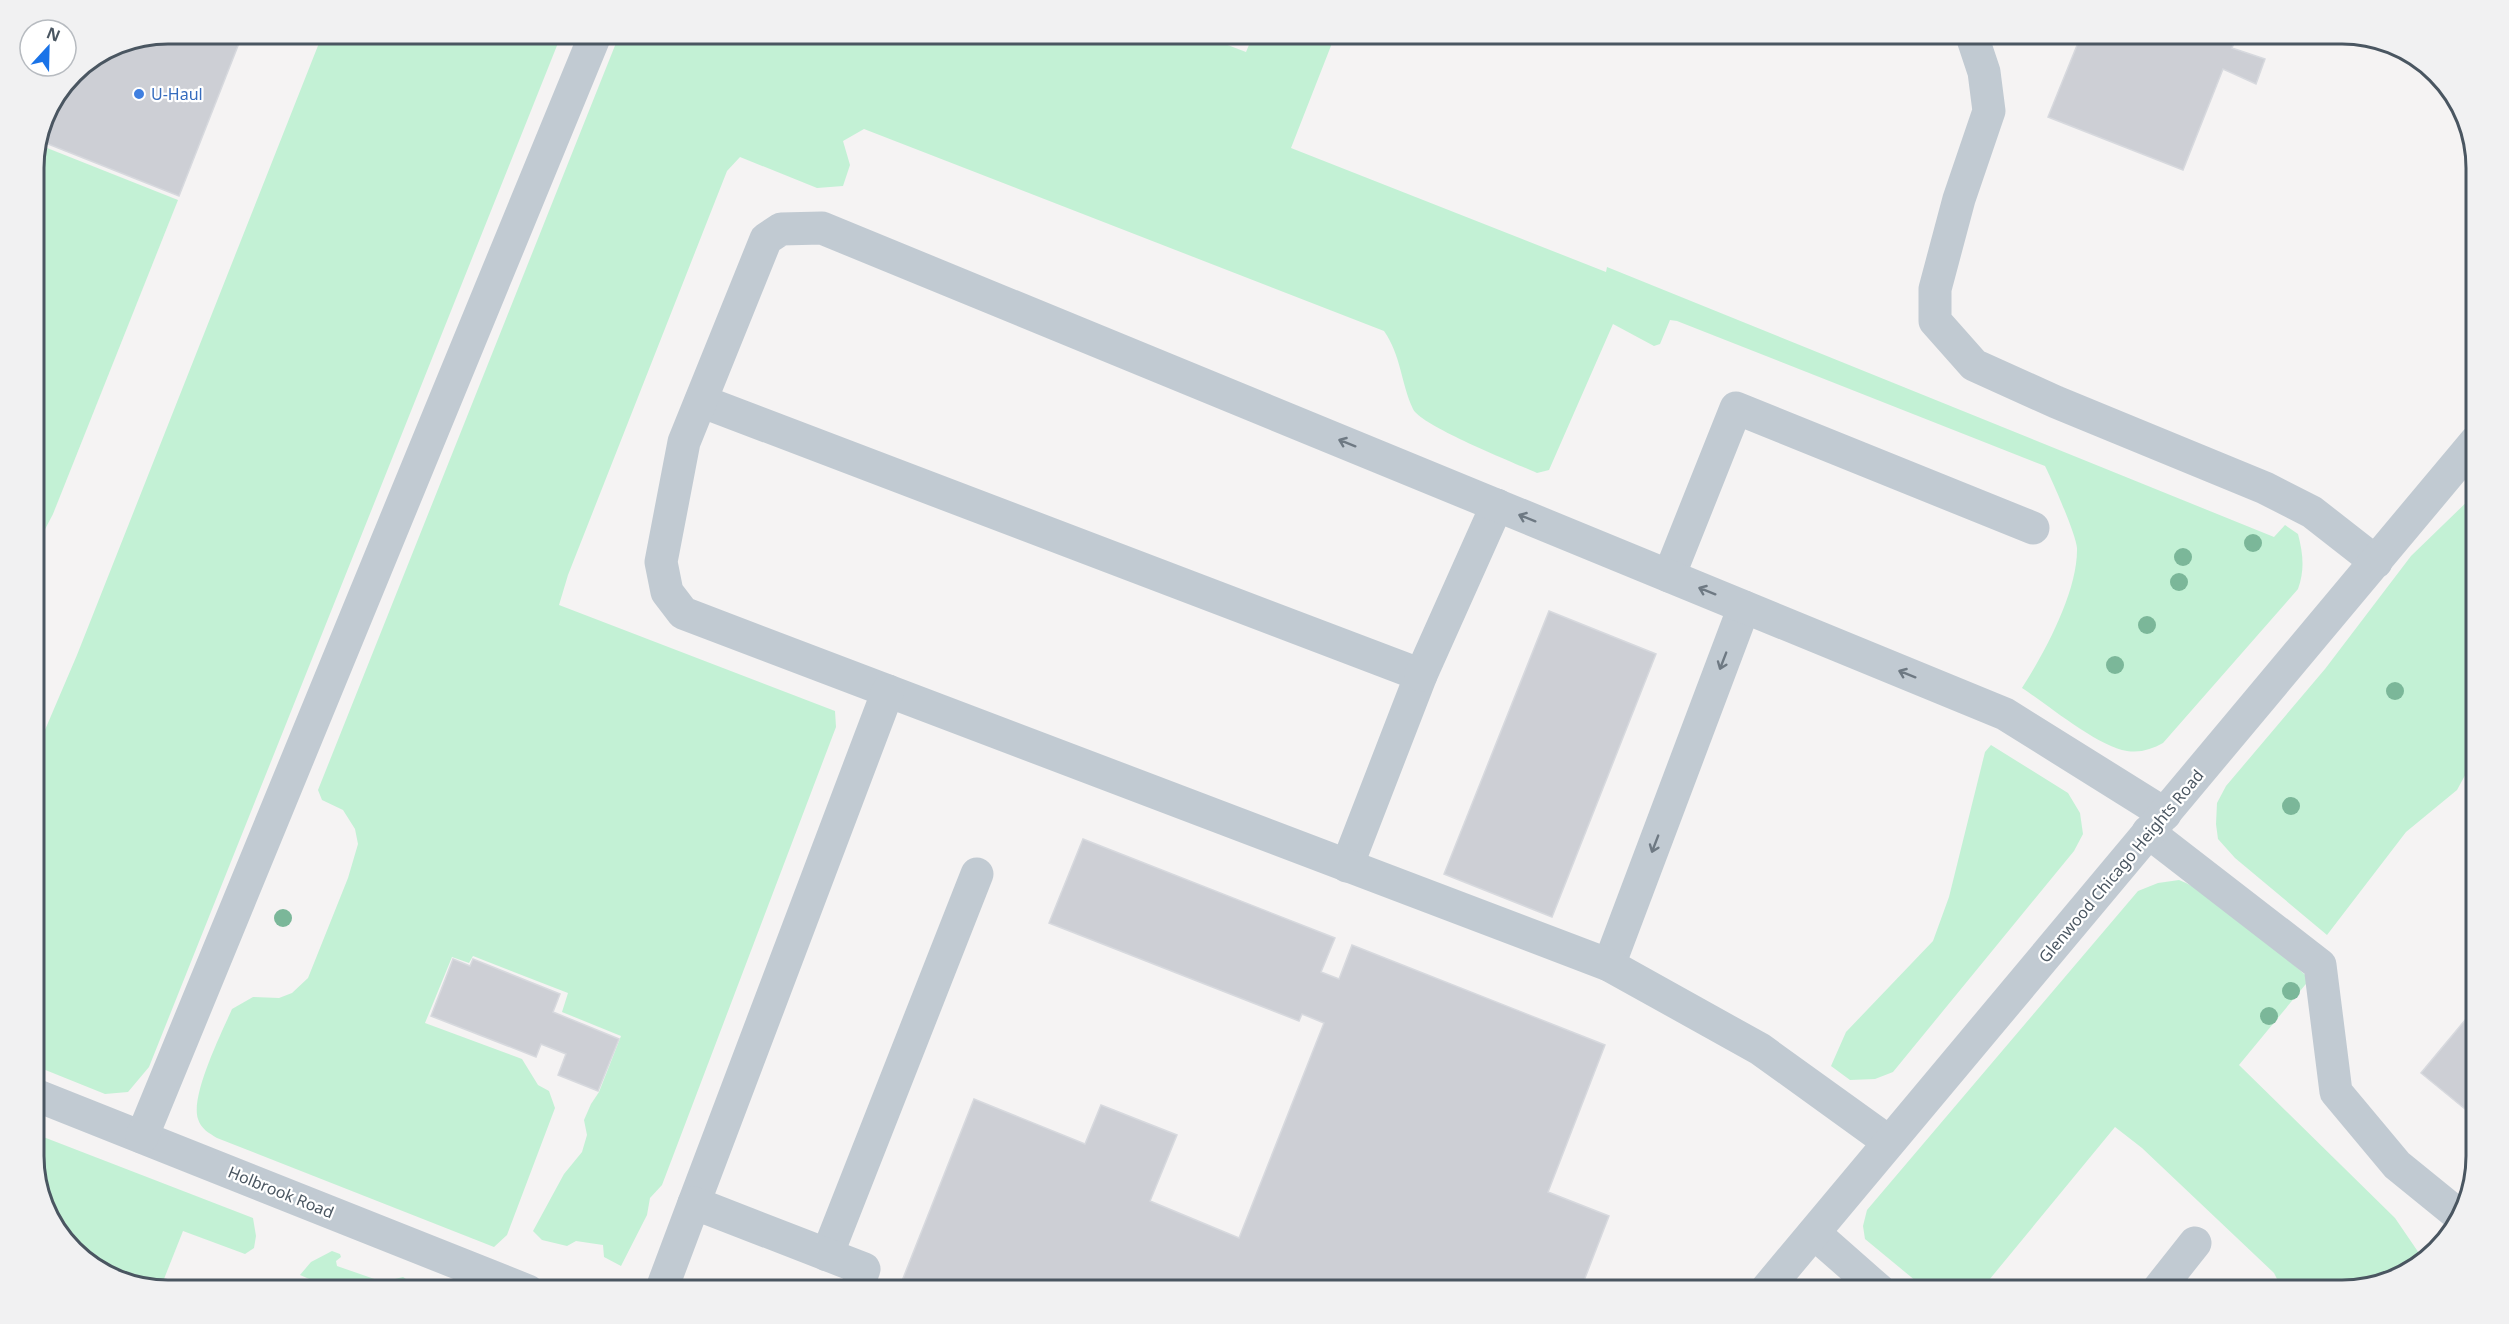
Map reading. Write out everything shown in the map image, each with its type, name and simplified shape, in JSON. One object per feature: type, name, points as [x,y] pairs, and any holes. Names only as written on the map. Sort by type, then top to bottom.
[{"type":"street","points":[[142,1137],[591,44]]},
{"type":"street","points":[[1975,44],[1984,72],[1989,111],[1959,199],[1935,289],[1935,321],[1974,365],[2056,402],[2265,488],[2312,512],[2376,562]]},
{"type":"street","points":[[1889,1143],[1760,1049],[1609,965],[683,613],[667,592],[661,562],[684,442],[766,239],[781,229],[822,228],[2005,714],[2156,823],[2319,965],[2336,1092],[2397,1165],[2453,1211]]},
{"type":"street","points":[[700,401],[1421,675]]},
{"type":"street","points":[[1670,576],[1736,408],[2033,528]]},
{"type":"street","name":"Glenwood Chicago Heights Road","points":[[1774,1280],[2465,454]]},
{"type":"street","points":[[1347,866],[1421,675],[1497,505]]},
{"type":"street","points":[[1609,965],[1744,607]]},
{"type":"street","points":[[666,1280],[888,691]]},
{"type":"street","points":[[827,1255],[977,874]]},
{"type":"street","name":"Holbrook Road","points":[[44,1098],[500,1280]]},
{"type":"street","points":[[694,1203],[864,1269],[860,1280]]},
{"type":"street","points":[[1814,1233],[1867,1280]]},
{"type":"street","points":[[2166,1280],[2195,1243]]},
{"type":"green space","points":[[319,44],[558,44],[149,1067],[128,1092],[105,1094],[44,1069],[44,732],[77,655]]},
{"type":"green space","points":[[616,44],[1225,44],[1246,52],[1249,44],[1332,44],[1291,148],[1606,272],[1607,267],[2274,537],[2285,525],[2298,534],[2302,555],[2298,589],[2163,743],[2150,749],[2137,751],[2115,748],[2088,734],[2022,688],[2058,621],[2066,602],[2076,565],[2077,548],[2073,531],[2045,466],[1670,320],[1660,344],[1654,346],[1613,324],[1549,470],[1537,473],[1450,434],[1420,416],[1413,409],[1394,350],[1384,331],[864,129],[843,141],[850,165],[843,186],[817,188],[740,157],[727,171],[568,575],[559,605],[835,711],[836,727],[662,1185],[650,1198],[647,1215],[621,1266],[604,1257],[603,1245],[576,1241],[567,1246],[542,1240],[533,1231],[564,1174],[582,1152],[587,1135],[584,1120],[599,1092],[621,1036],[562,1012],[568,993],[473,956],[469,963],[452,957],[425,1023],[522,1059],[538,1085],[549,1091],[555,1108],[507,1235],[494,1247],[217,1138],[201,1125],[197,1109],[203,1080],[232,1009],[253,997],[279,998],[292,993],[308,978],[348,878],[358,844],[355,829],[343,810],[322,800],[318,790]]},
{"type":"green space","points":[[46,147],[178,200],[53,514],[44,531]]},
{"type":"green space","points":[[2465,503],[2466,774],[2457,790],[2406,832],[2327,935],[2235,858],[2218,839],[2217,803],[2226,786],[2325,669],[2411,556]]},
{"type":"green space","points":[[1991,745],[2068,793],[2080,813],[2083,834],[2074,851],[1893,1072],[1875,1079],[1850,1080],[1831,1066],[1846,1032],[1933,941],[1949,897],[1985,752]]},
{"type":"green space","points":[[2179,880],[2214,899],[2310,979],[2239,1065],[2395,1218],[2419,1253],[2404,1264],[2374,1276],[2342,1280],[2278,1280],[2274,1273],[2142,1148],[2115,1127],[1989,1280],[1915,1280],[1865,1239],[1863,1226],[1867,1210],[2138,891],[2158,883]]},
{"type":"green space","points":[[44,1137],[253,1218],[256,1236],[254,1248],[245,1254],[183,1231],[164,1280],[135,1276],[98,1260],[74,1238],[56,1212],[46,1181]]},
{"type":"green space","points":[[332,1251],[340,1254],[341,1257],[336,1261],[337,1266],[377,1280],[312,1280],[300,1275],[311,1262]]},
{"type":"green space","points":[[403,1277],[406,1280],[391,1280]]},
{"type":"building","name":"U-Haul","points":[[239,44],[179,196],[46,143],[56,112],[64,98],[86,74],[105,60],[127,50],[151,45]]},
{"type":"building","points":[[2078,44],[2234,44],[2232,48],[2265,59],[2256,84],[2223,69],[2183,170],[2048,117]]},
{"type":"building","points":[[1549,611],[1656,654],[1552,917],[1444,874]]},
{"type":"building","points":[[1083,839],[1335,938],[1321,972],[1339,979],[1352,945],[1605,1045],[1548,1192],[1609,1216],[1584,1280],[902,1280],[974,1099],[1085,1144],[1101,1105],[1177,1135],[1150,1201],[1239,1238],[1324,1023],[1302,1014],[1299,1021],[1049,923]]},
{"type":"building","points":[[453,959],[470,966],[473,959],[560,994],[553,1012],[619,1039],[598,1091],[558,1075],[566,1054],[541,1044],[536,1057],[431,1016]]},
{"type":"building","points":[[2466,1019],[2466,1110],[2421,1073]]},
{"type":"place","name":"U-Haul","points":[[139,94]]}]
